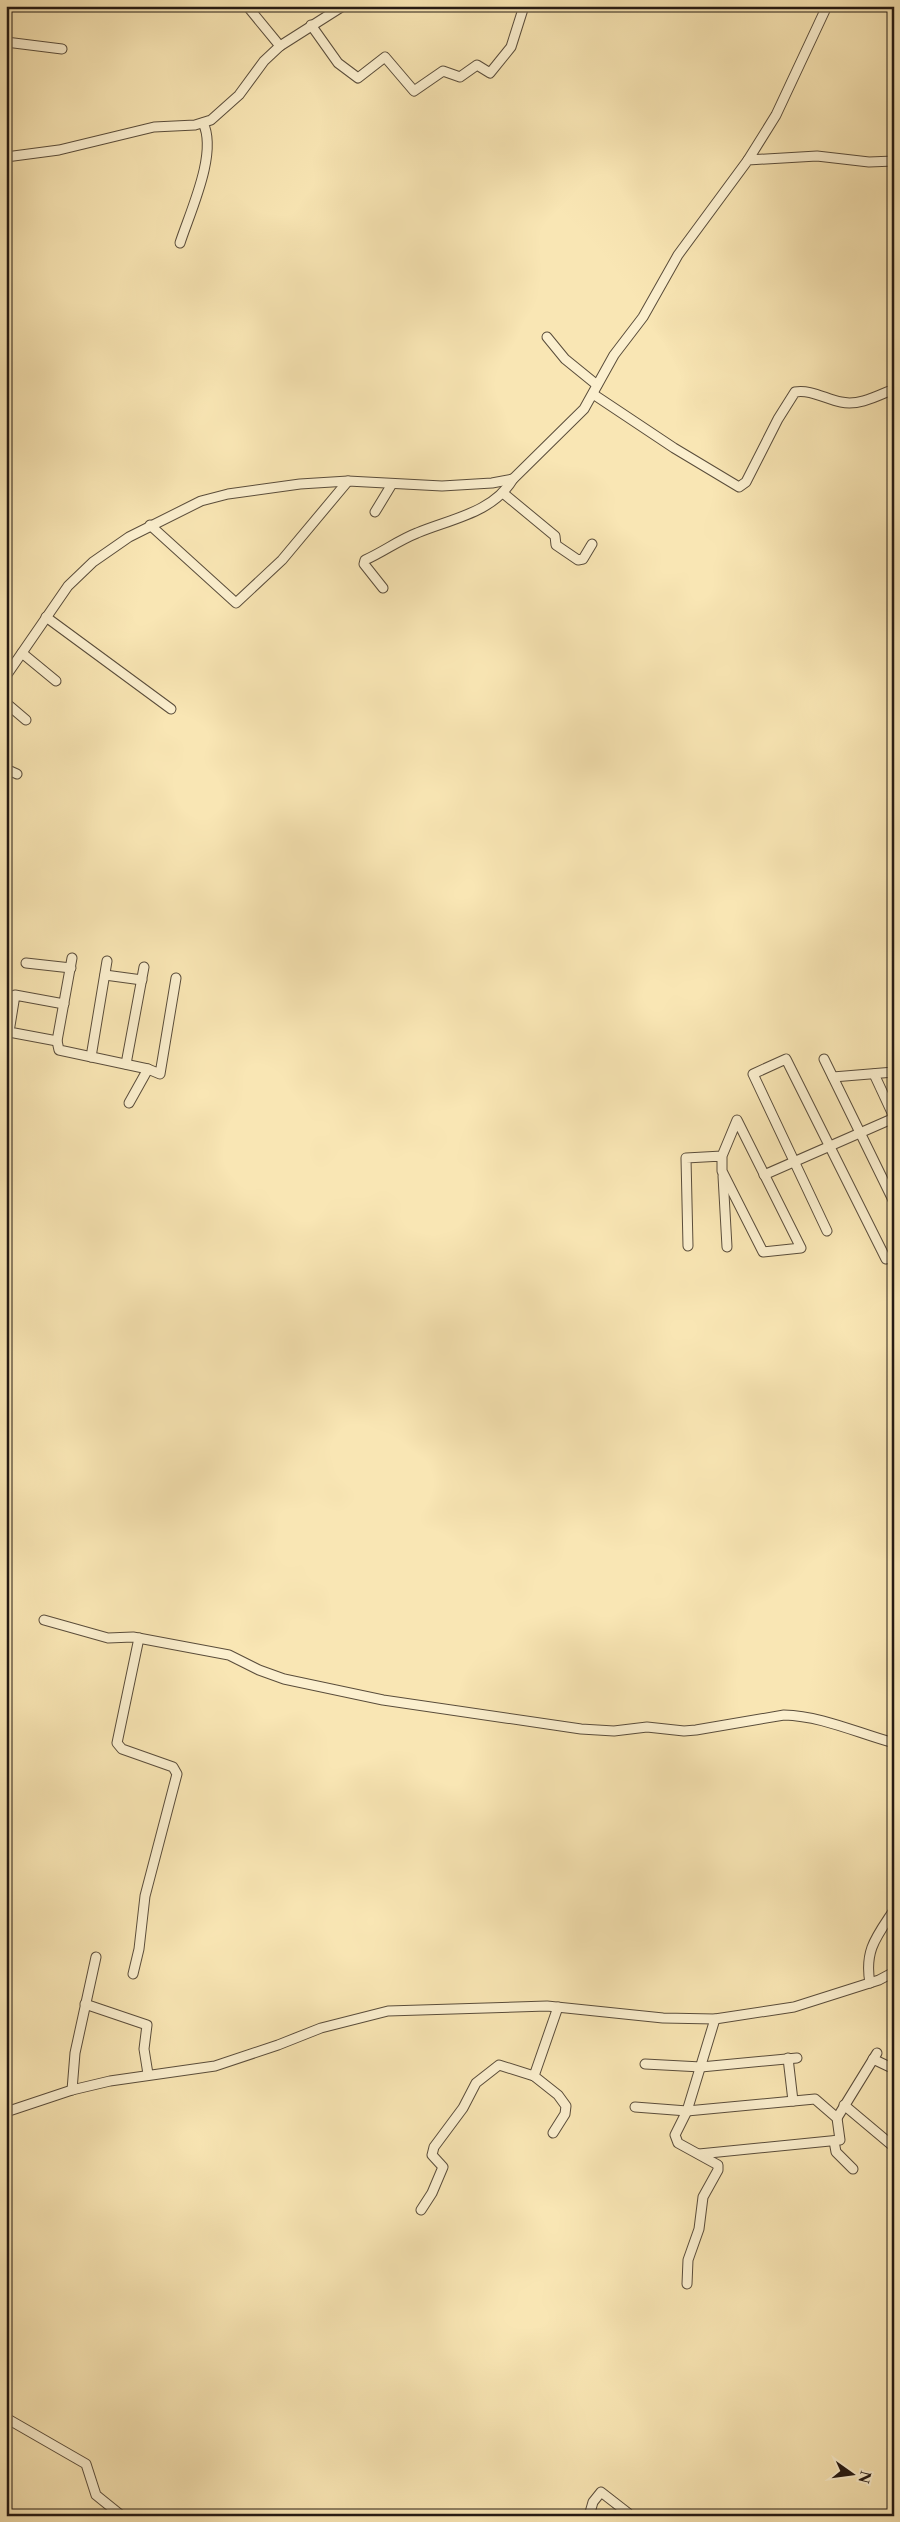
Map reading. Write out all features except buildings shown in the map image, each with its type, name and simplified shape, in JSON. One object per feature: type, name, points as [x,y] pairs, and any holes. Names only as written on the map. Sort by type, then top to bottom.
[{"type":"street","points":[[6,157],[59,150],[154,127],[202,123],[217,117],[239,95],[264,61],[280,46],[342,6]]},
{"type":"street","points":[[311,25],[338,62],[358,78],[385,57],[414,91],[443,71],[460,76],[477,65],[490,73],[511,47],[524,6]]},
{"type":"street","points":[[383,588],[364,561],[415,533],[473,513],[503,493],[513,479],[584,409],[614,355],[642,317],[678,255],[748,160],[776,115],[827,6]]},
{"type":"street","points":[[248,7],[280,46]]},
{"type":"street","points":[[6,42],[62,49]]},
{"type":"street","points":[[180,243],[205,168],[207,132],[202,123]]},
{"type":"street","points":[[748,160],[816,156],[869,162],[894,161]]},
{"type":"street","points":[[547,337],[565,359],[597,385]]},
{"type":"street","points":[[593,394],[674,448],[739,487],[746,482],[778,419],[795,392],[804,391],[850,403],[865,400],[894,389]]},
{"type":"street","points":[[6,676],[68,586],[93,562],[150,525],[216,496],[300,484],[348,481],[442,486],[492,483],[513,479]]},
{"type":"street","points":[[150,525],[236,603],[282,560],[348,481]]},
{"type":"street","points":[[375,512],[392,484]]},
{"type":"street","points":[[503,493],[555,536],[556,545],[578,560],[583,559],[592,544]]},
{"type":"street","points":[[46,617],[171,709]]},
{"type":"street","points":[[22,652],[56,680]]},
{"type":"street","points":[[6,703],[26,720]]},
{"type":"street","points":[[6,769],[18,774]]},
{"type":"street","points":[[72,958],[57,1041],[59,1050],[148,1069],[160,1074],[176,978]]},
{"type":"street","points":[[91,1057],[107,961]]},
{"type":"street","points":[[26,962],[70,968]]},
{"type":"street","points":[[126,1064],[144,967]]},
{"type":"street","points":[[105,975],[142,980]]},
{"type":"street","points":[[57,1041],[9,1032],[9,1007],[15,995],[64,1004]]},
{"type":"street","points":[[827,1231],[753,1074],[786,1059],[886,1259],[894,1255]]},
{"type":"street","points":[[824,1059],[894,1202]]},
{"type":"street","points":[[129,1103],[148,1069]]},
{"type":"street","points":[[833,1077],[894,1072]]},
{"type":"street","points":[[764,1175],[828,1144],[894,1117],[874,1074]]},
{"type":"street","points":[[722,1170],[763,1252],[801,1248],[736,1120],[722,1156],[722,1170],[727,1247]]},
{"type":"street","points":[[688,1246],[686,1158],[722,1156]]},
{"type":"street","points":[[44,1620],[108,1638],[139,1638],[232,1655],[259,1670],[297,1682],[441,1710],[581,1729],[614,1731],[647,1727],[690,1731],[784,1715],[826,1721],[894,1743]]},
{"type":"street","points":[[133,1974],[139,1949],[145,1896],[177,1774],[173,1767],[122,1749],[117,1743],[139,1638]]},
{"type":"street","points":[[870,1982],[867,1965],[869,1952],[876,1936],[894,1910]]},
{"type":"street","points":[[72,2090],[75,2052],[96,1957]]},
{"type":"street","points":[[6,2112],[72,2090],[148,2074],[215,2066],[321,2028],[388,2011],[558,2007],[663,2018],[715,2019],[794,2007],[870,1982],[894,1972]]},
{"type":"street","points":[[85,2004],[147,2025],[144,2049],[148,2074]]},
{"type":"street","points":[[534,2076],[558,2007]]},
{"type":"street","points":[[687,2284],[688,2260],[700,2229],[703,2197],[718,2170],[718,2165],[674,2138],[687,2111],[715,2019]]},
{"type":"street","points":[[699,2154],[840,2140],[837,2118],[875,2056],[894,2069]]},
{"type":"street","points":[[645,2064],[701,2067],[792,2058],[793,2101]]},
{"type":"street","points":[[422,2210],[432,2193],[443,2167],[432,2155],[434,2147],[463,2108],[476,2083],[499,2065],[534,2076],[558,2095],[566,2106],[565,2114],[553,2133]]},
{"type":"street","points":[[635,2107],[687,2111],[815,2099],[837,2118]]},
{"type":"street","points":[[844,2105],[894,2147]]},
{"type":"street","points":[[834,2141],[836,2152],[853,2169]]},
{"type":"street","points":[[6,2418],[86,2464],[96,2495],[122,2516]]},
{"type":"street","points":[[589,2516],[593,2502],[601,2492],[628,2513]]}]
